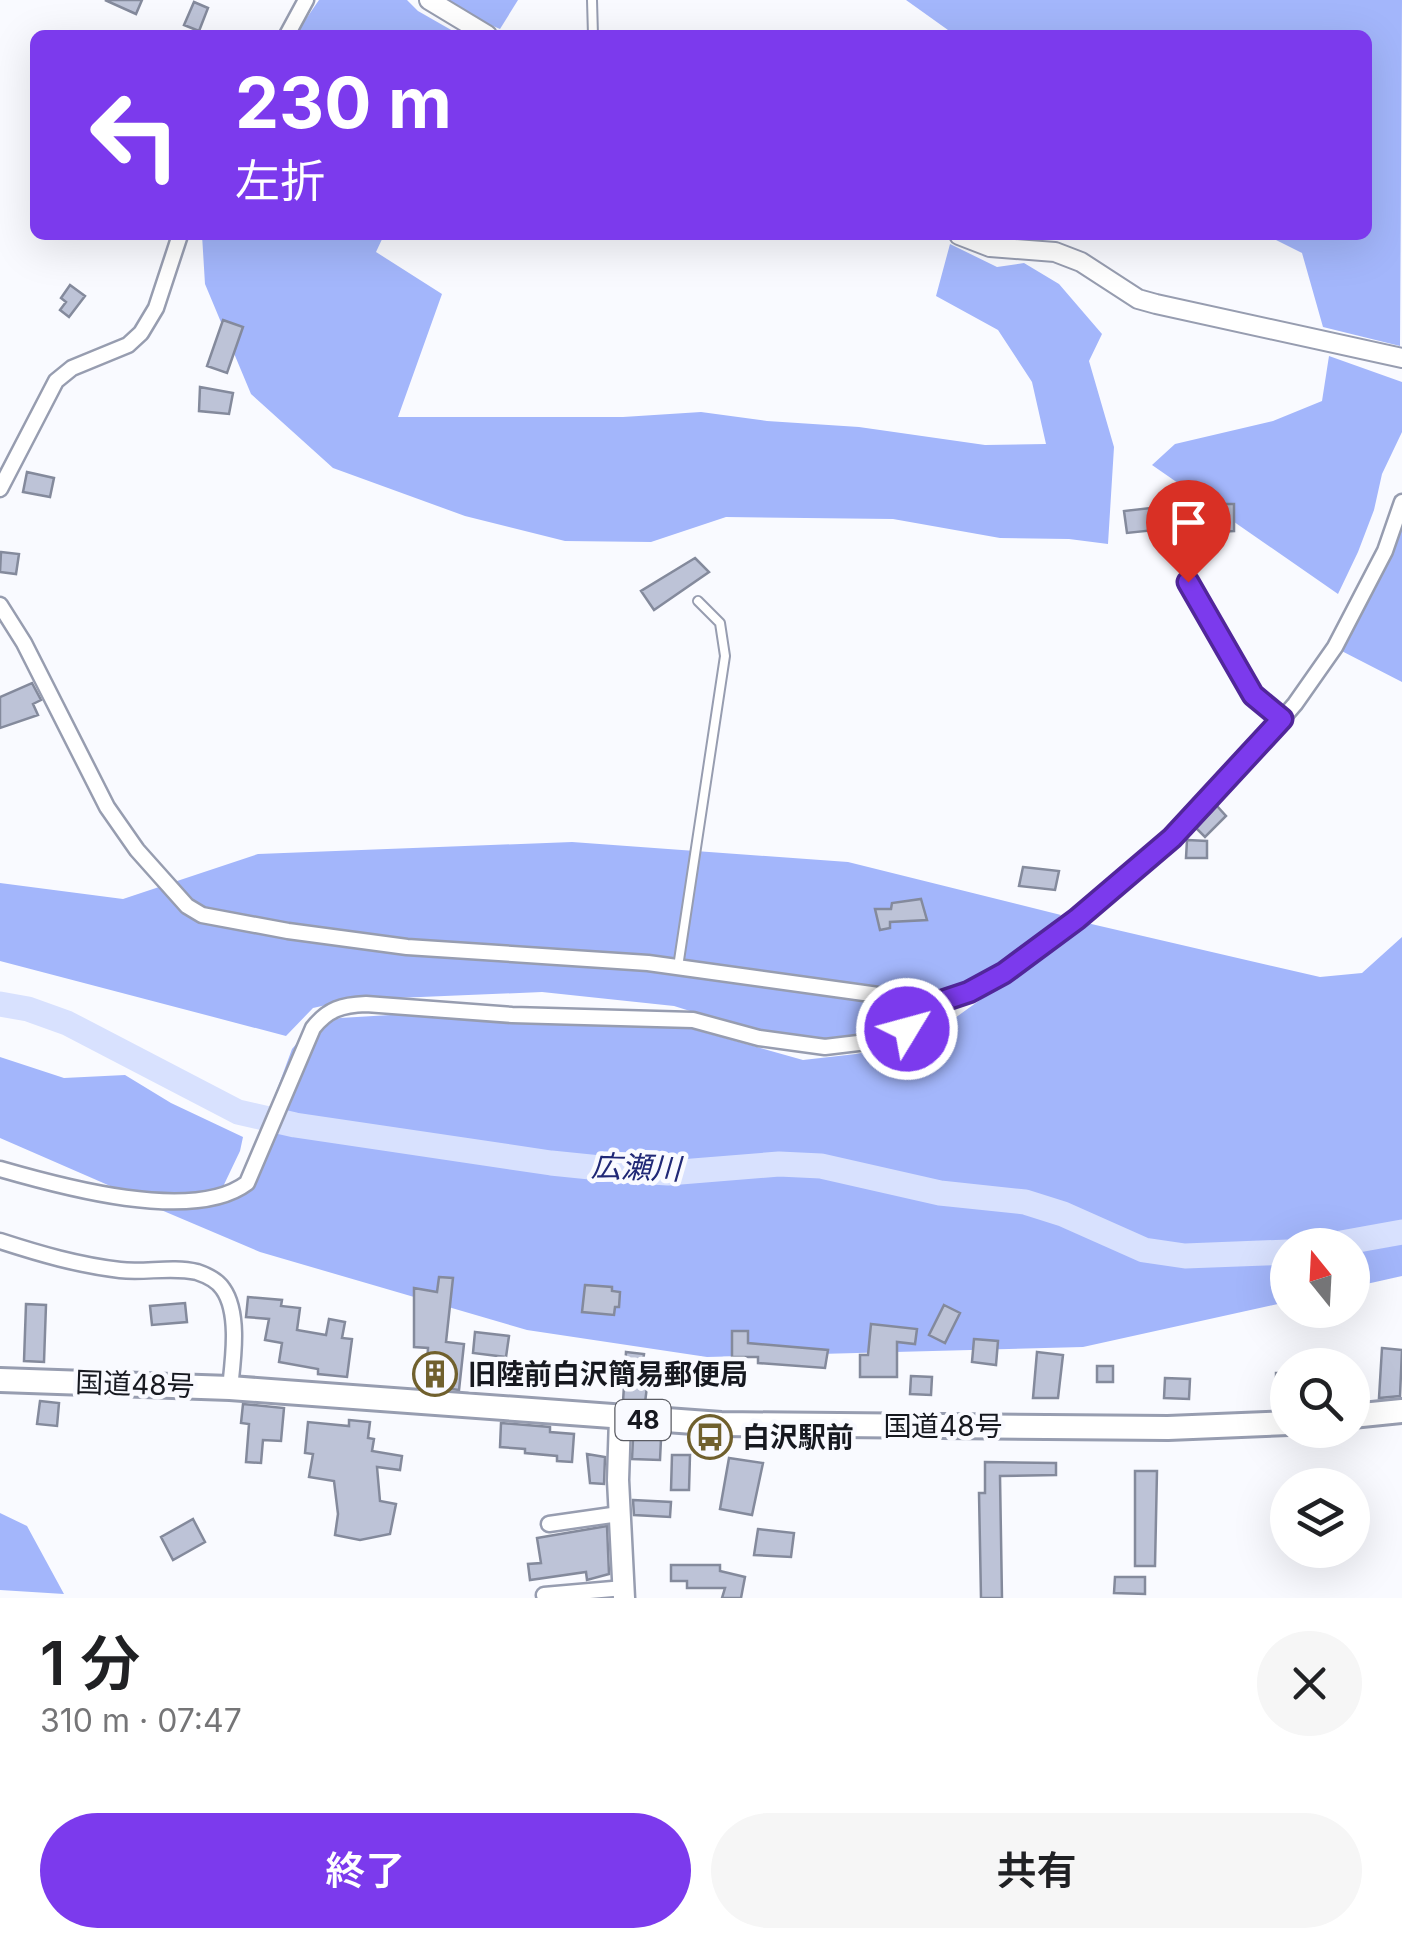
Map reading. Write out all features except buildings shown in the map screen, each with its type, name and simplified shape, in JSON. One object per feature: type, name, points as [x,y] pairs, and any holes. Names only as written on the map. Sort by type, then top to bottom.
[{"type":"highway","name":"国道48号","points":[[0,1380],[230,1388],[720,1424],[1168,1428],[1270,1424]]},
{"type":"highway","points":[[1370,1414],[1402,1410]]},
{"type":"main road","points":[[620,1418],[619,1514],[624,1593]]},
{"type":"street","points":[[289,30],[306,0]]},
{"type":"street","points":[[429,0],[479,30]]},
{"type":"street","points":[[0,489],[56,381],[72,368],[128,345],[143,330],[156,308],[178,240]]},
{"type":"street","points":[[972,240],[990,247],[1055,252],[1081,262],[1138,299],[1156,304],[1402,358]]},
{"type":"street","points":[[0,1169],[59,1187],[121,1197],[203,1199],[226,1195],[246,1183],[313,1028],[335,1008],[366,1004],[693,1020],[759,1038],[825,1047],[889,1038],[913,1025],[936,1003],[969,992],[1004,973],[1077,919],[1172,838],[1282,719],[1335,647],[1385,551],[1402,502]]},
{"type":"street","points":[[0,605],[24,644],[106,807],[187,906],[202,915],[407,947],[678,967],[936,1003]]},
{"type":"street","points":[[0,1242],[78,1264],[125,1271],[196,1272],[211,1278],[223,1288],[229,1306],[230,1388]]},
{"type":"street","points":[[549,1524],[619,1514]]},
{"type":"street","points":[[544,1594],[624,1593]]},
{"type":"lane","points":[[592,0],[593,30]]},
{"type":"lane","points":[[1188,560],[1188,582],[1253,695],[1282,719]]},
{"type":"lane","points":[[678,967],[726,656],[720,623],[698,601]]},
{"type":"shaded area","points":[[319,0],[407,0],[451,30],[298,30]]},
{"type":"shaded area","points":[[432,0],[518,0],[500,29]]},
{"type":"shaded area","points":[[906,0],[1402,0],[1400,346],[1323,327],[1302,253],[1276,240],[1372,240],[1372,30],[948,30]]},
{"type":"shaded area","points":[[202,240],[382,240],[376,252],[442,294],[398,417],[623,417],[701,412],[859,427],[985,445],[1046,444],[1032,382],[998,330],[936,296],[950,244],[997,267],[1024,263],[1059,284],[1102,334],[1089,361],[1114,447],[1108,544],[1000,538],[893,519],[726,517],[651,542],[565,541],[465,516],[333,468],[251,394],[205,284]]},
{"type":"shaded area","points":[[1329,356],[1402,382],[1402,432],[1382,474],[1358,552],[1338,594],[1152,465],[1175,444],[1273,421],[1322,401]]},
{"type":"shaded area","points":[[1402,513],[1402,682],[1330,645]]},
{"type":"shaded area","points":[[572,842],[848,862],[1061,915],[1014,957],[933,1014],[871,1039],[780,1039],[674,1006],[542,992],[349,1000],[313,1008],[286,1036],[0,961],[0,883],[123,899],[258,854]]},
{"type":"shaded area","points":[[1087,923],[1320,977],[1362,973],[1402,937],[1402,1276],[1370,1283],[1370,1228],[1270,1228],[1270,1306],[1083,1347],[707,1357],[527,1330],[260,1252],[147,1204],[223,1204],[237,1198],[292,1049],[311,1027],[340,1018],[508,1008],[634,1018],[685,1027],[803,1060],[901,1045],[948,1023]]},
{"type":"shaded area","points":[[0,1057],[64,1078],[125,1075],[171,1103],[243,1137],[220,1193],[169,1196],[124,1192],[0,1138]]},
{"type":"shaded area","points":[[0,1513],[27,1526],[64,1594],[0,1590]]},
{"type":"waterway","name":"広瀬川","points":[[0,1004],[67,1023],[238,1112],[295,1125],[620,1170],[668,1173],[779,1164],[821,1166],[940,1193],[1025,1202],[1063,1214],[1144,1250],[1185,1256],[1270,1253]]},
{"type":"waterway","name":"広瀬川","points":[[1370,1238],[1402,1232]]},
{"type":"place","name":"旧陸前白沢簡易郵便局","points":[[435,1374]]},
{"type":"place","name":"白沢駅前","points":[[710,1437]]},
{"type":"route","points":[[907,1029],[936,1003],[969,992],[1004,973],[1077,919],[1172,838],[1282,719],[1253,695],[1188,582]]}]
